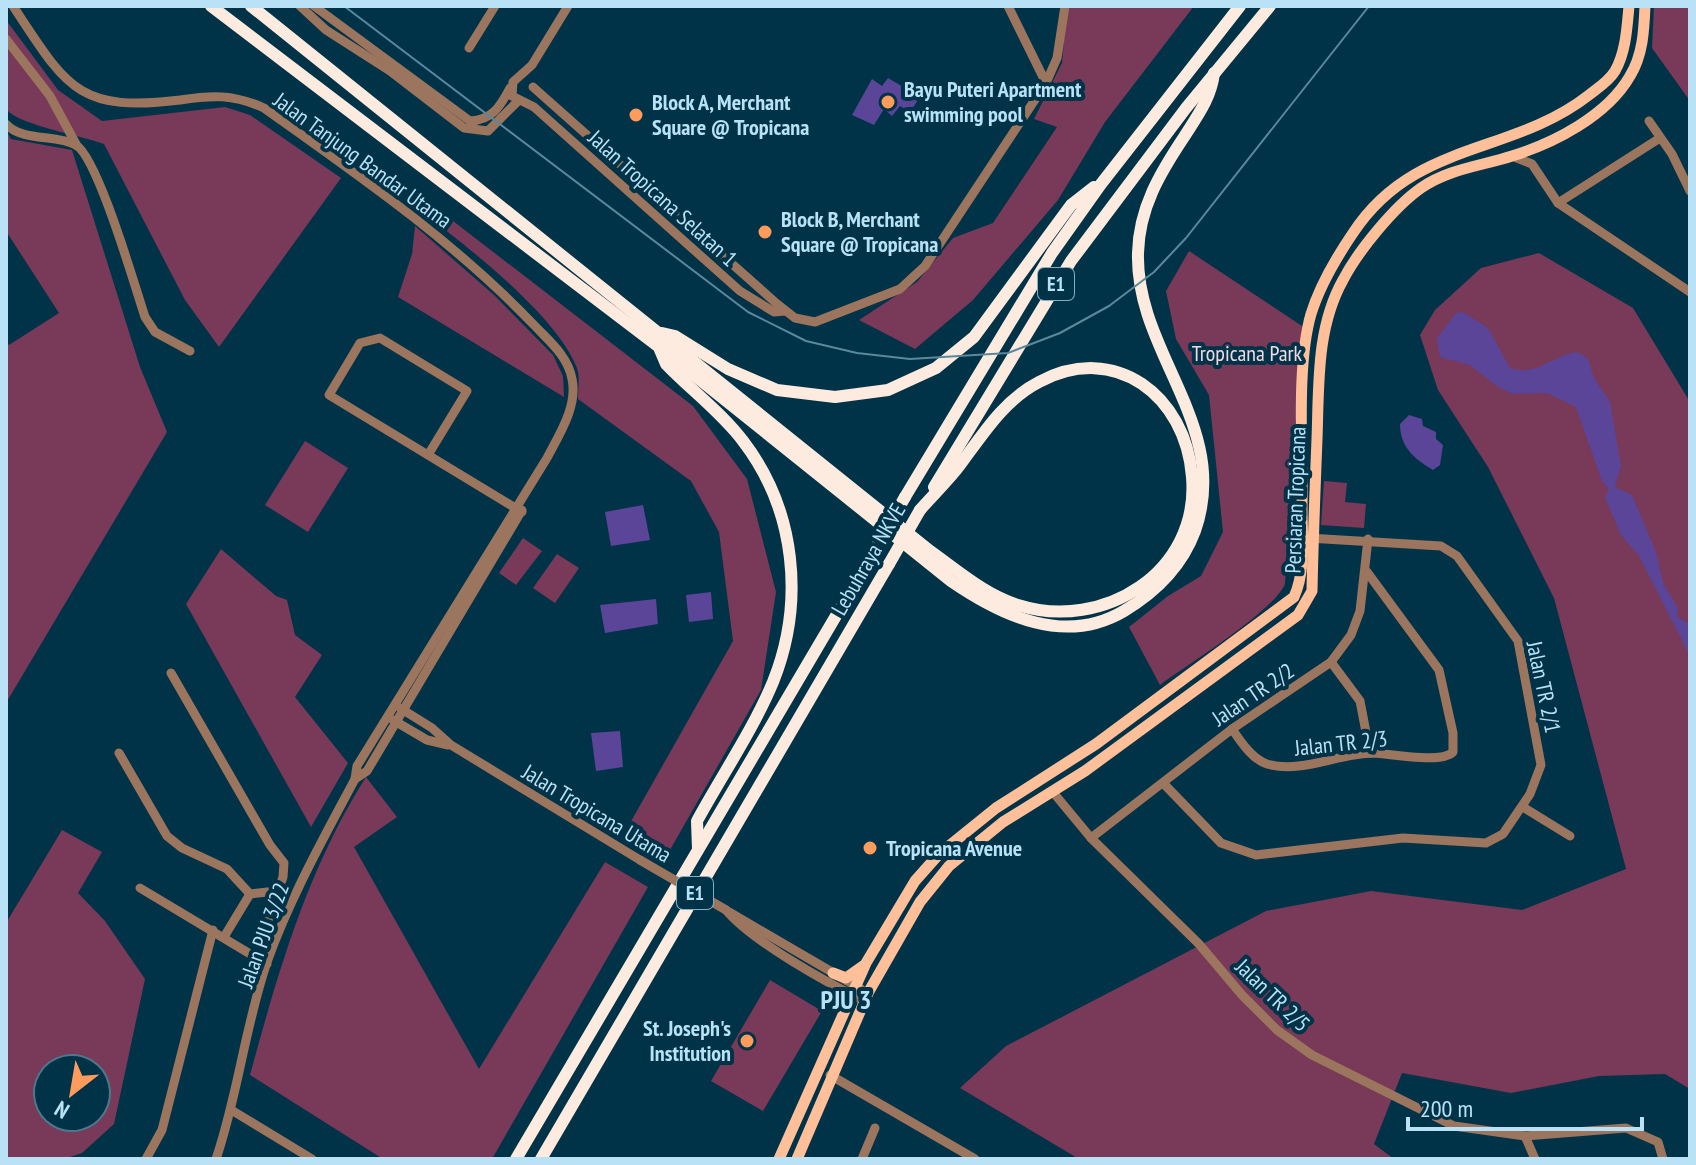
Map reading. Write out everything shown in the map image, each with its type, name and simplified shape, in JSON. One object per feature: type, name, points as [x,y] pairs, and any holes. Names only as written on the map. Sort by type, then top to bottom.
[{"type":"highway","points":[[211,6],[659,347],[931,566],[992,608],[1052,626],[1097,623],[1120,614],[1149,595],[1171,573],[1191,540],[1202,503],[1204,467],[1196,429],[1146,307],[1138,253],[1149,198],[1212,94],[1214,73]]},
{"type":"highway","points":[[251,6],[930,551],[1015,605],[1054,613],[1079,613],[1109,605],[1137,589],[1160,568],[1175,546],[1187,517],[1193,479],[1188,449],[1178,426],[1149,387],[1113,370],[1074,369],[1040,381],[1015,397],[920,510]]},
{"type":"highway","name":"Lebuhraya NKVE","points":[[516,1159],[1029,288],[1101,184],[1240,6]]},
{"type":"highway","name":"Lebuhraya NKVE","points":[[541,1159],[920,510],[1063,273],[1117,196],[1270,6]]},
{"type":"highway","points":[[656,332],[675,336],[728,369],[777,390],[835,397],[888,390],[936,368],[974,337],[1071,205],[1101,184]]},
{"type":"highway","points":[[659,347],[666,364],[720,415],[757,461],[781,513],[792,567],[790,622],[777,669],[697,821],[698,850]]},
{"type":"main road","name":"Persiaran Tropicana","points":[[797,1159],[830,1075],[866,997],[920,902],[949,866],[1003,822],[1052,791],[1298,615],[1312,591],[1304,362],[1310,317],[1329,272],[1354,231],[1383,195],[1407,178],[1442,160],[1557,116],[1606,82],[1620,59],[1629,6]]},
{"type":"main road","name":"Persiaran Tropicana","points":[[779,1159],[866,963],[915,881],[939,854],[996,808],[1045,778],[1284,607],[1298,588],[1308,538],[1320,364],[1326,321],[1343,280],[1368,243],[1420,188],[1449,173],[1512,156],[1594,115],[1630,77],[1641,48],[1645,6]]},
{"type":"main road","points":[[1045,778],[1052,791]]},
{"type":"main road","points":[[833,973],[848,977],[866,963]]},
{"type":"street","name":"Jalan Tanjung Bandar Utama","points":[[13,6],[51,64],[90,95],[106,102],[139,105],[215,94],[239,96],[264,108],[398,204],[493,282],[563,356],[573,382],[570,409],[560,434]]},
{"type":"street","points":[[300,6],[326,30],[390,71],[464,128],[476,132],[488,131],[520,101],[530,96],[532,65]]},
{"type":"street","points":[[314,6],[470,121],[484,121],[493,114],[510,88],[532,65],[568,6]]},
{"type":"street","points":[[469,48],[495,6]]},
{"type":"street","points":[[1008,6],[1046,83]]},
{"type":"street","name":"Jalan Tropicana Selatan 1","points":[[519,78],[532,85],[785,311],[795,318],[815,322],[900,289],[912,280],[1046,83],[1057,58],[1065,6]]},
{"type":"street","points":[[6,39],[50,96],[77,146],[86,156],[109,208],[145,317],[155,332],[190,351]]},
{"type":"street","name":"Jalan Tropicana Selatan 1","points":[[510,88],[520,101],[534,107],[740,291],[774,312],[785,311]]},
{"type":"street","points":[[1649,121],[1690,191]]},
{"type":"street","points":[[6,124],[29,135],[77,146]]},
{"type":"street","points":[[1558,203],[1660,138]]},
{"type":"street","points":[[1532,164],[1544,142]]},
{"type":"street","points":[[1512,156],[1532,164],[1558,203],[1690,292]]},
{"type":"street","points":[[428,455],[467,391],[380,338],[360,343],[329,395],[428,455],[519,507]]},
{"type":"street","name":"Jalan PJU 3/22","points":[[355,779],[367,771],[404,711],[560,434]]},
{"type":"street","name":"Jalan PJU 3/22","points":[[216,1159],[233,1111],[267,964],[291,904],[355,779],[357,766],[519,507]]},
{"type":"street","name":"Jalan TR 2/1","points":[[1164,784],[1221,843],[1256,855],[1403,838],[1486,843],[1503,834],[1523,807],[1541,765],[1513,630],[1457,556],[1441,546],[1368,539],[1308,538]]},
{"type":"street","name":"Jalan TR 2/2","points":[[1091,838],[1232,729],[1331,662],[1351,635],[1360,611],[1367,572],[1368,539]]},
{"type":"street","name":"Jalan TR 2/3","points":[[1232,729],[1246,748],[1264,763],[1284,767],[1370,753],[1438,759],[1448,757],[1455,747],[1439,670],[1367,572]]},
{"type":"street","points":[[1331,662],[1360,701],[1370,753]]},
{"type":"street","points":[[171,673],[284,863],[283,877],[266,927]]},
{"type":"street","name":"Jalan Tropicana Utama","points":[[393,705],[432,728],[451,745],[833,973],[853,990]]},
{"type":"street","name":"Jalan Tropicana Utama","points":[[387,716],[427,740],[451,745]]},
{"type":"street","points":[[119,753],[167,836],[182,848],[227,869],[250,894]]},
{"type":"street","name":"Jalan TR 2/5","points":[[1052,791],[1091,838],[1199,944],[1242,995],[1277,1030],[1312,1055],[1454,1126],[1525,1136],[1626,1128],[1644,1133],[1658,1142],[1663,1159]]},
{"type":"street","points":[[1523,807],[1570,836]]},
{"type":"street","points":[[140,888],[267,964]]},
{"type":"street","points":[[250,894],[276,891]]},
{"type":"street","points":[[224,937],[250,894]]},
{"type":"street","name":"Jalan Tropicana Utama","points":[[726,910],[736,922],[853,990]]},
{"type":"street","points":[[146,1159],[162,1130],[213,930]]},
{"type":"street","points":[[853,990],[866,997]]},
{"type":"street","points":[[830,1075],[975,1159]]},
{"type":"street","points":[[233,1111],[312,1159]]},
{"type":"street","points":[[862,1159],[875,1128]]},
{"type":"street","points":[[1525,1136],[1535,1159]]},
{"type":"green space","points":[[1067,6],[1194,6],[1105,122],[1058,200],[973,300],[915,349],[859,320],[917,282],[953,238],[993,223],[1057,127],[1034,119],[1062,63]]},
{"type":"green space","points":[[1654,6],[1690,6],[1690,101],[1652,48]]},
{"type":"green space","points":[[6,20],[58,90],[102,121],[225,107],[250,115],[341,178],[219,347],[185,300],[104,144],[21,119],[6,108]]},
{"type":"green space","points":[[6,130],[11,139],[72,150],[140,367],[167,432],[6,703],[6,342],[9,345],[59,313],[6,231]]},
{"type":"green space","points":[[431,204],[693,406],[747,479],[776,592],[761,690],[662,864],[621,839],[733,641],[719,532],[691,481],[578,399],[577,368],[551,326],[509,283],[423,213]]},
{"type":"green space","points":[[415,226],[494,295],[553,355],[563,376],[564,397],[398,297],[412,254]]},
{"type":"green space","name":"Tropicana Park","points":[[1189,251],[1302,326],[1285,584],[1278,595],[1248,623],[1160,685],[1129,627],[1168,596],[1201,576],[1223,532],[1209,395],[1176,339],[1166,291]]},
{"type":"green space","points":[[1539,253],[1633,308],[1690,402],[1690,1089],[1665,1074],[1599,1076],[1511,1093],[1402,1073],[1374,1144],[1394,1159],[1079,1159],[960,1088],[1006,1046],[1266,911],[1371,891],[1522,910],[1626,869],[1554,598],[1488,467],[1438,390],[1420,335],[1435,310],[1481,268]]},
{"type":"green space","points":[[305,441],[348,468],[308,532],[265,505]]},
{"type":"green space","points":[[1324,481],[1347,483],[1345,502],[1366,504],[1364,528],[1321,525]]},
{"type":"green space","points":[[523,538],[542,551],[516,585],[499,573]]},
{"type":"green space","points":[[221,549],[276,596],[287,600],[295,635],[322,655],[295,697],[348,763],[311,827],[186,604]]},
{"type":"green space","points":[[557,554],[579,568],[555,603],[533,588]]},
{"type":"green space","points":[[366,777],[397,817],[354,847],[479,1069],[605,862],[648,887],[492,1159],[383,1159],[250,1075],[284,959],[311,884],[327,847]]},
{"type":"green space","points":[[62,830],[102,852],[78,893],[105,921],[145,979],[114,1124],[112,1126],[112,1053],[32,1053],[32,1133],[104,1133],[82,1153],[64,1159],[6,1159],[6,923]]},
{"type":"green space","points":[[770,980],[822,1011],[763,1111],[711,1081]]},
{"type":"shaded area","name":"Bayu Puteri Apartment swimming pool","points":[[888,78],[920,97],[910,112],[900,106],[892,116],[884,109],[874,125],[852,115],[872,79],[882,86]]},
{"type":"shaded area","points":[[1463,312],[1488,328],[1510,368],[1529,370],[1578,352],[1588,359],[1594,378],[1610,402],[1621,466],[1615,487],[1632,495],[1656,552],[1663,583],[1678,608],[1677,617],[1690,624],[1690,656],[1639,556],[1621,535],[1605,497],[1609,489],[1602,481],[1576,407],[1547,393],[1513,394],[1498,387],[1470,365],[1440,357],[1437,338],[1456,313]]},
{"type":"shaded area","points":[[1409,415],[1422,419],[1423,426],[1436,432],[1436,439],[1443,445],[1440,465],[1433,470],[1406,447],[1400,424]]},
{"type":"shaded area","points":[[643,505],[650,540],[611,546],[605,512]]},
{"type":"shaded area","points":[[711,592],[713,619],[689,622],[686,595]]},
{"type":"shaded area","points":[[656,599],[658,624],[605,633],[600,605]]},
{"type":"shaded area","points":[[620,731],[623,767],[596,771],[591,733]]},
{"type":"tram line","points":[[344,6],[748,312],[806,341],[857,353],[910,359],[1008,353],[1060,333],[1109,306],[1154,272],[1186,238],[1369,6]]},
{"type":"place","name":"Bayu Puteri Apartment swimming pool","points":[[888,102]]},
{"type":"place","name":"Block A, Merchant Square @ Tropicana","points":[[636,115]]},
{"type":"place","name":"Block B, Merchant Square @ Tropicana","points":[[765,232]]},
{"type":"place","name":"Tropicana Avenue","points":[[870,848]]},
{"type":"place","name":"St. Joseph's Institution","points":[[747,1041]]},
{"type":"district","name":"PJU 3","points":[[846,999]]}]
